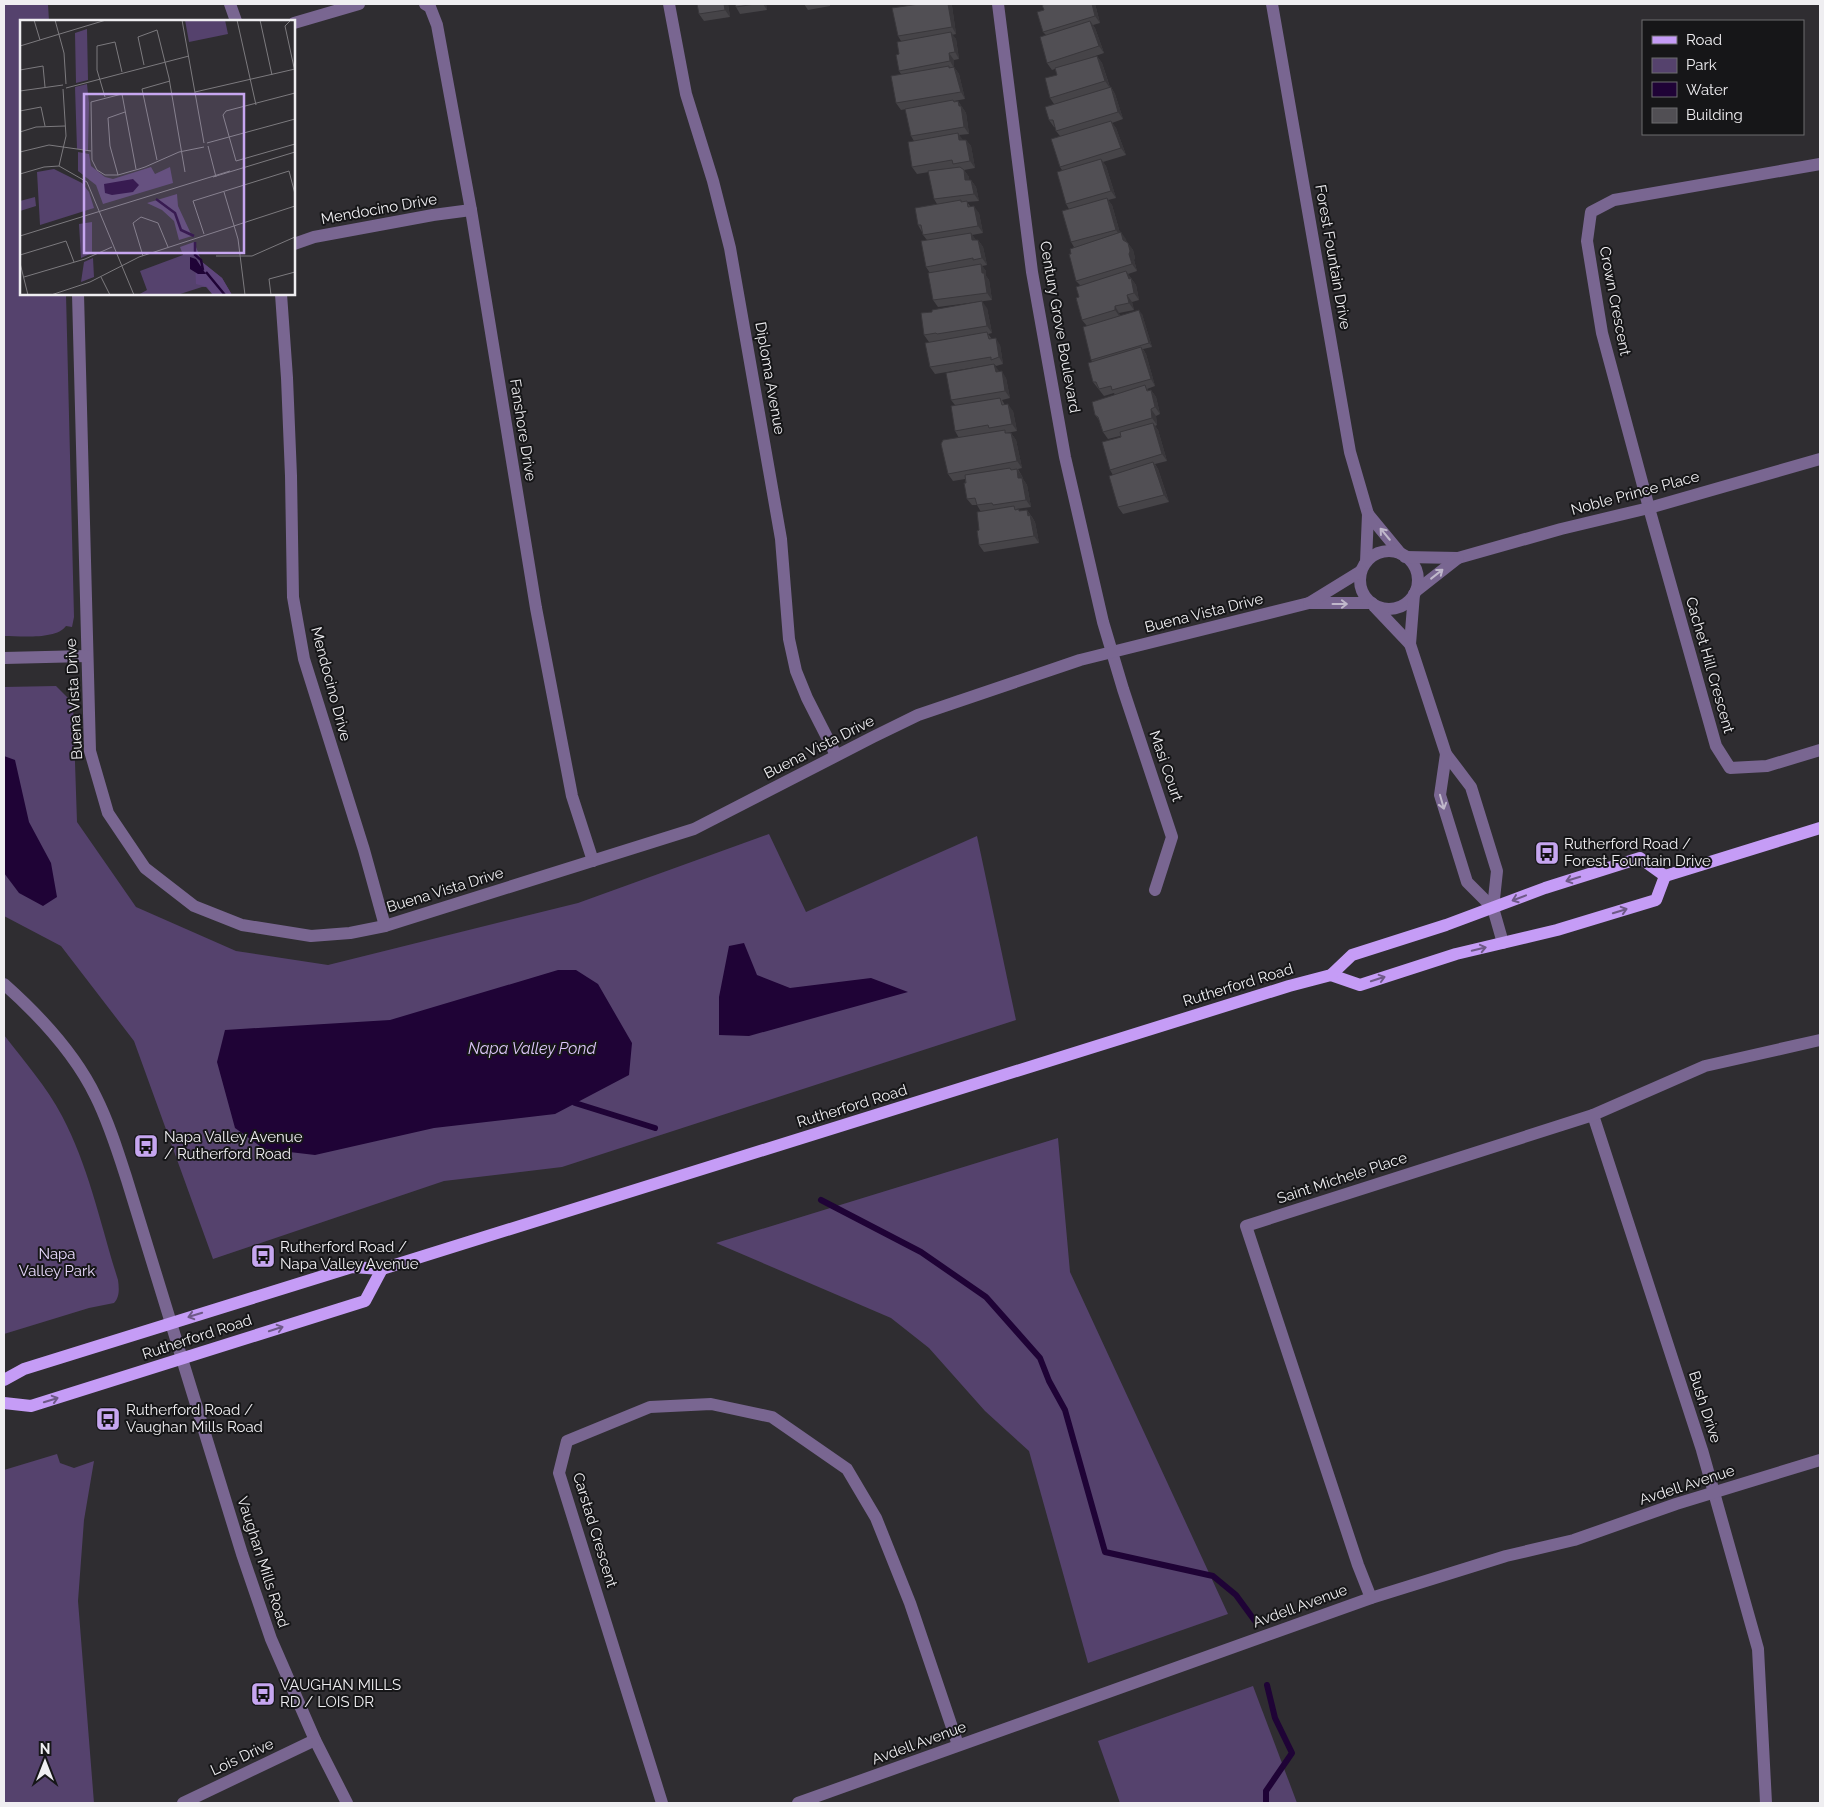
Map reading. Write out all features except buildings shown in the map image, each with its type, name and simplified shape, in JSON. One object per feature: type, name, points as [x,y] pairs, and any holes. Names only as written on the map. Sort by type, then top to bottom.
[{"type":"main road","points":[[1331,975],[1360,985],[1456,954],[1557,930],[1656,900],[1665,876],[1820,828]]},
{"type":"main road","name":"Rutherford Road","points":[[4,1380],[24,1370],[352,1267],[382,1269],[1271,992],[1331,975],[1352,955],[1446,925],[1545,888],[1640,858],[1665,876]]},
{"type":"main road","name":"Rutherford Road","points":[[4,1402],[31,1406],[365,1301],[382,1269]]},
{"type":"street","points":[[230,4],[236,20]]},
{"type":"street","points":[[295,23],[359,4]]},
{"type":"street","name":"Fanshore Drive","points":[[425,4],[430,7],[437,24],[471,210],[536,608],[572,796],[592,861]]},
{"type":"street","name":"Diploma Avenue","points":[[669,4],[686,94],[713,180],[730,248],[781,539],[788,639],[800,680],[836,755]]},
{"type":"street","name":"Century Grove Boulevard","points":[[998,4],[1032,272],[1065,457],[1103,622],[1112,652]]},
{"type":"street","name":"Forest Fountain Drive","points":[[1272,4],[1350,452],[1368,514],[1364,566]]},
{"type":"street","name":"Crown Crescent","points":[[1649,508],[1602,333],[1587,241],[1591,212],[1614,200],[1820,164]]},
{"type":"street","name":"Mendocino Drive","points":[[295,244],[314,236],[471,210]]},
{"type":"street","name":"Buena Vista Drive","points":[[78,295],[90,751],[108,813],[145,868],[194,906],[242,925],[311,936],[350,933],[385,926],[694,829],[836,755],[918,715],[1080,660],[1309,604],[1372,604]]},
{"type":"street","name":"Mendocino Drive","points":[[280,295],[287,378],[293,597],[304,659],[364,850],[385,926]]},
{"type":"street","name":"Noble Prince Place","points":[[1403,556],[1458,558],[1561,529],[1649,508],[1820,459]]},
{"type":"street","name":"Cachet Hill Crescent","points":[[1649,508],[1716,746],[1730,768],[1768,766],[1820,750]]},
{"type":"street","name":"Forest Fountain Drive","points":[[1368,514],[1403,556]]},
{"type":"street","points":[[1410,644],[1366,598],[1361,590],[1360,580],[1364,566],[1380,553],[1394,552],[1403,556],[1414,566],[1417,574],[1410,644],[1446,754],[1471,787],[1497,871],[1493,908],[1502,943]]},
{"type":"street","name":"Noble Prince Place","points":[[1415,592],[1458,558]]},
{"type":"street","name":"Buena Vista Drive","points":[[1309,604],[1364,566]]},
{"type":"street","points":[[1372,604],[1389,609],[1398,608],[1405,604],[1415,592]]},
{"type":"street","name":"Masi Court","points":[[1112,652],[1172,837],[1155,890]]},
{"type":"street","points":[[4,658],[87,656]]},
{"type":"street","points":[[1446,754],[1440,795],[1466,882],[1493,908]]},
{"type":"street","name":"Vaughan Mills Road","points":[[4,984],[32,1008],[54,1034],[72,1058],[96,1097],[120,1158],[262,1614],[315,1740],[346,1803]]},
{"type":"street","name":"Saint Michele Place","points":[[1371,1598],[1358,1565],[1246,1226],[1593,1115],[1705,1066],[1820,1040]]},
{"type":"street","name":"Bush Drive","points":[[1593,1115],[1715,1492],[1758,1649],[1766,1803]]},
{"type":"street","name":"Carstad Crescent","points":[[662,1803],[559,1473],[567,1441],[650,1407],[711,1404],[772,1417],[847,1469],[876,1518],[910,1603],[958,1746]]},
{"type":"street","name":"Avdell Avenue","points":[[798,1803],[1371,1598],[1506,1556],[1574,1540],[1715,1492],[1820,1460]]},
{"type":"street","name":"Lois Drive","points":[[184,1803],[315,1740]]},
{"type":"green space","points":[[4,4],[48,4],[49,20],[20,20],[20,295],[66,295],[74,617],[72,627],[66,626],[54,633],[37,636],[4,636]]},
{"type":"green space","points":[[56,686],[73,703],[77,822],[136,907],[236,951],[328,965],[578,903],[769,834],[806,912],[977,836],[1016,1020],[562,1167],[444,1181],[213,1259],[134,1041],[61,946],[4,916],[4,687]]},
{"type":"green space","name":"Napa Valley Park","points":[[4,1035],[35,1074],[62,1116],[71,1135],[94,1197],[119,1289],[114,1303],[89,1308],[4,1334]]},
{"type":"green space","points":[[1058,1138],[1070,1272],[1228,1614],[1088,1663],[1029,1451],[985,1411],[929,1348],[891,1318],[716,1243]]},
{"type":"green space","points":[[57,1454],[60,1463],[74,1468],[94,1461],[84,1520],[78,1601],[94,1803],[4,1803],[4,1470]]},
{"type":"green space","points":[[1253,1686],[1297,1803],[1120,1803],[1098,1741]]},
{"type":"water","points":[[4,756],[15,760],[29,822],[51,863],[57,897],[43,906],[19,893],[4,873]]},
{"type":"water","points":[[744,943],[757,975],[790,988],[871,978],[908,992],[749,1036],[719,1035],[719,997],[729,946]]},
{"type":"water","name":"Napa Valley Pond","points":[[558,970],[576,970],[598,984],[632,1043],[629,1075],[555,1114],[434,1128],[315,1155],[264,1149],[235,1128],[217,1062],[225,1030],[390,1020]]},
{"type":"waterway","points":[[575,1103],[655,1128]]},
{"type":"waterway","points":[[821,1200],[921,1252],[986,1297],[1040,1358],[1049,1381],[1065,1410],[1105,1552],[1213,1576],[1236,1595],[1255,1621]]},
{"type":"waterway","points":[[1266,1803],[1266,1791],[1292,1753],[1275,1718],[1267,1685]]},
{"type":"place","name":"Rutherford Road / Forest Fountain Drive","points":[[1547,853]]},
{"type":"place","name":"Napa Valley Avenue / Rutherford Road","points":[[146,1146]]},
{"type":"place","name":"Rutherford Road / Napa Valley Avenue","points":[[263,1256]]},
{"type":"place","name":"Rutherford Road / Vaughan Mills Road","points":[[108,1419]]},
{"type":"place","name":"VAUGHAN MILLS RD / LOIS DR","points":[[263,1694]]}]
